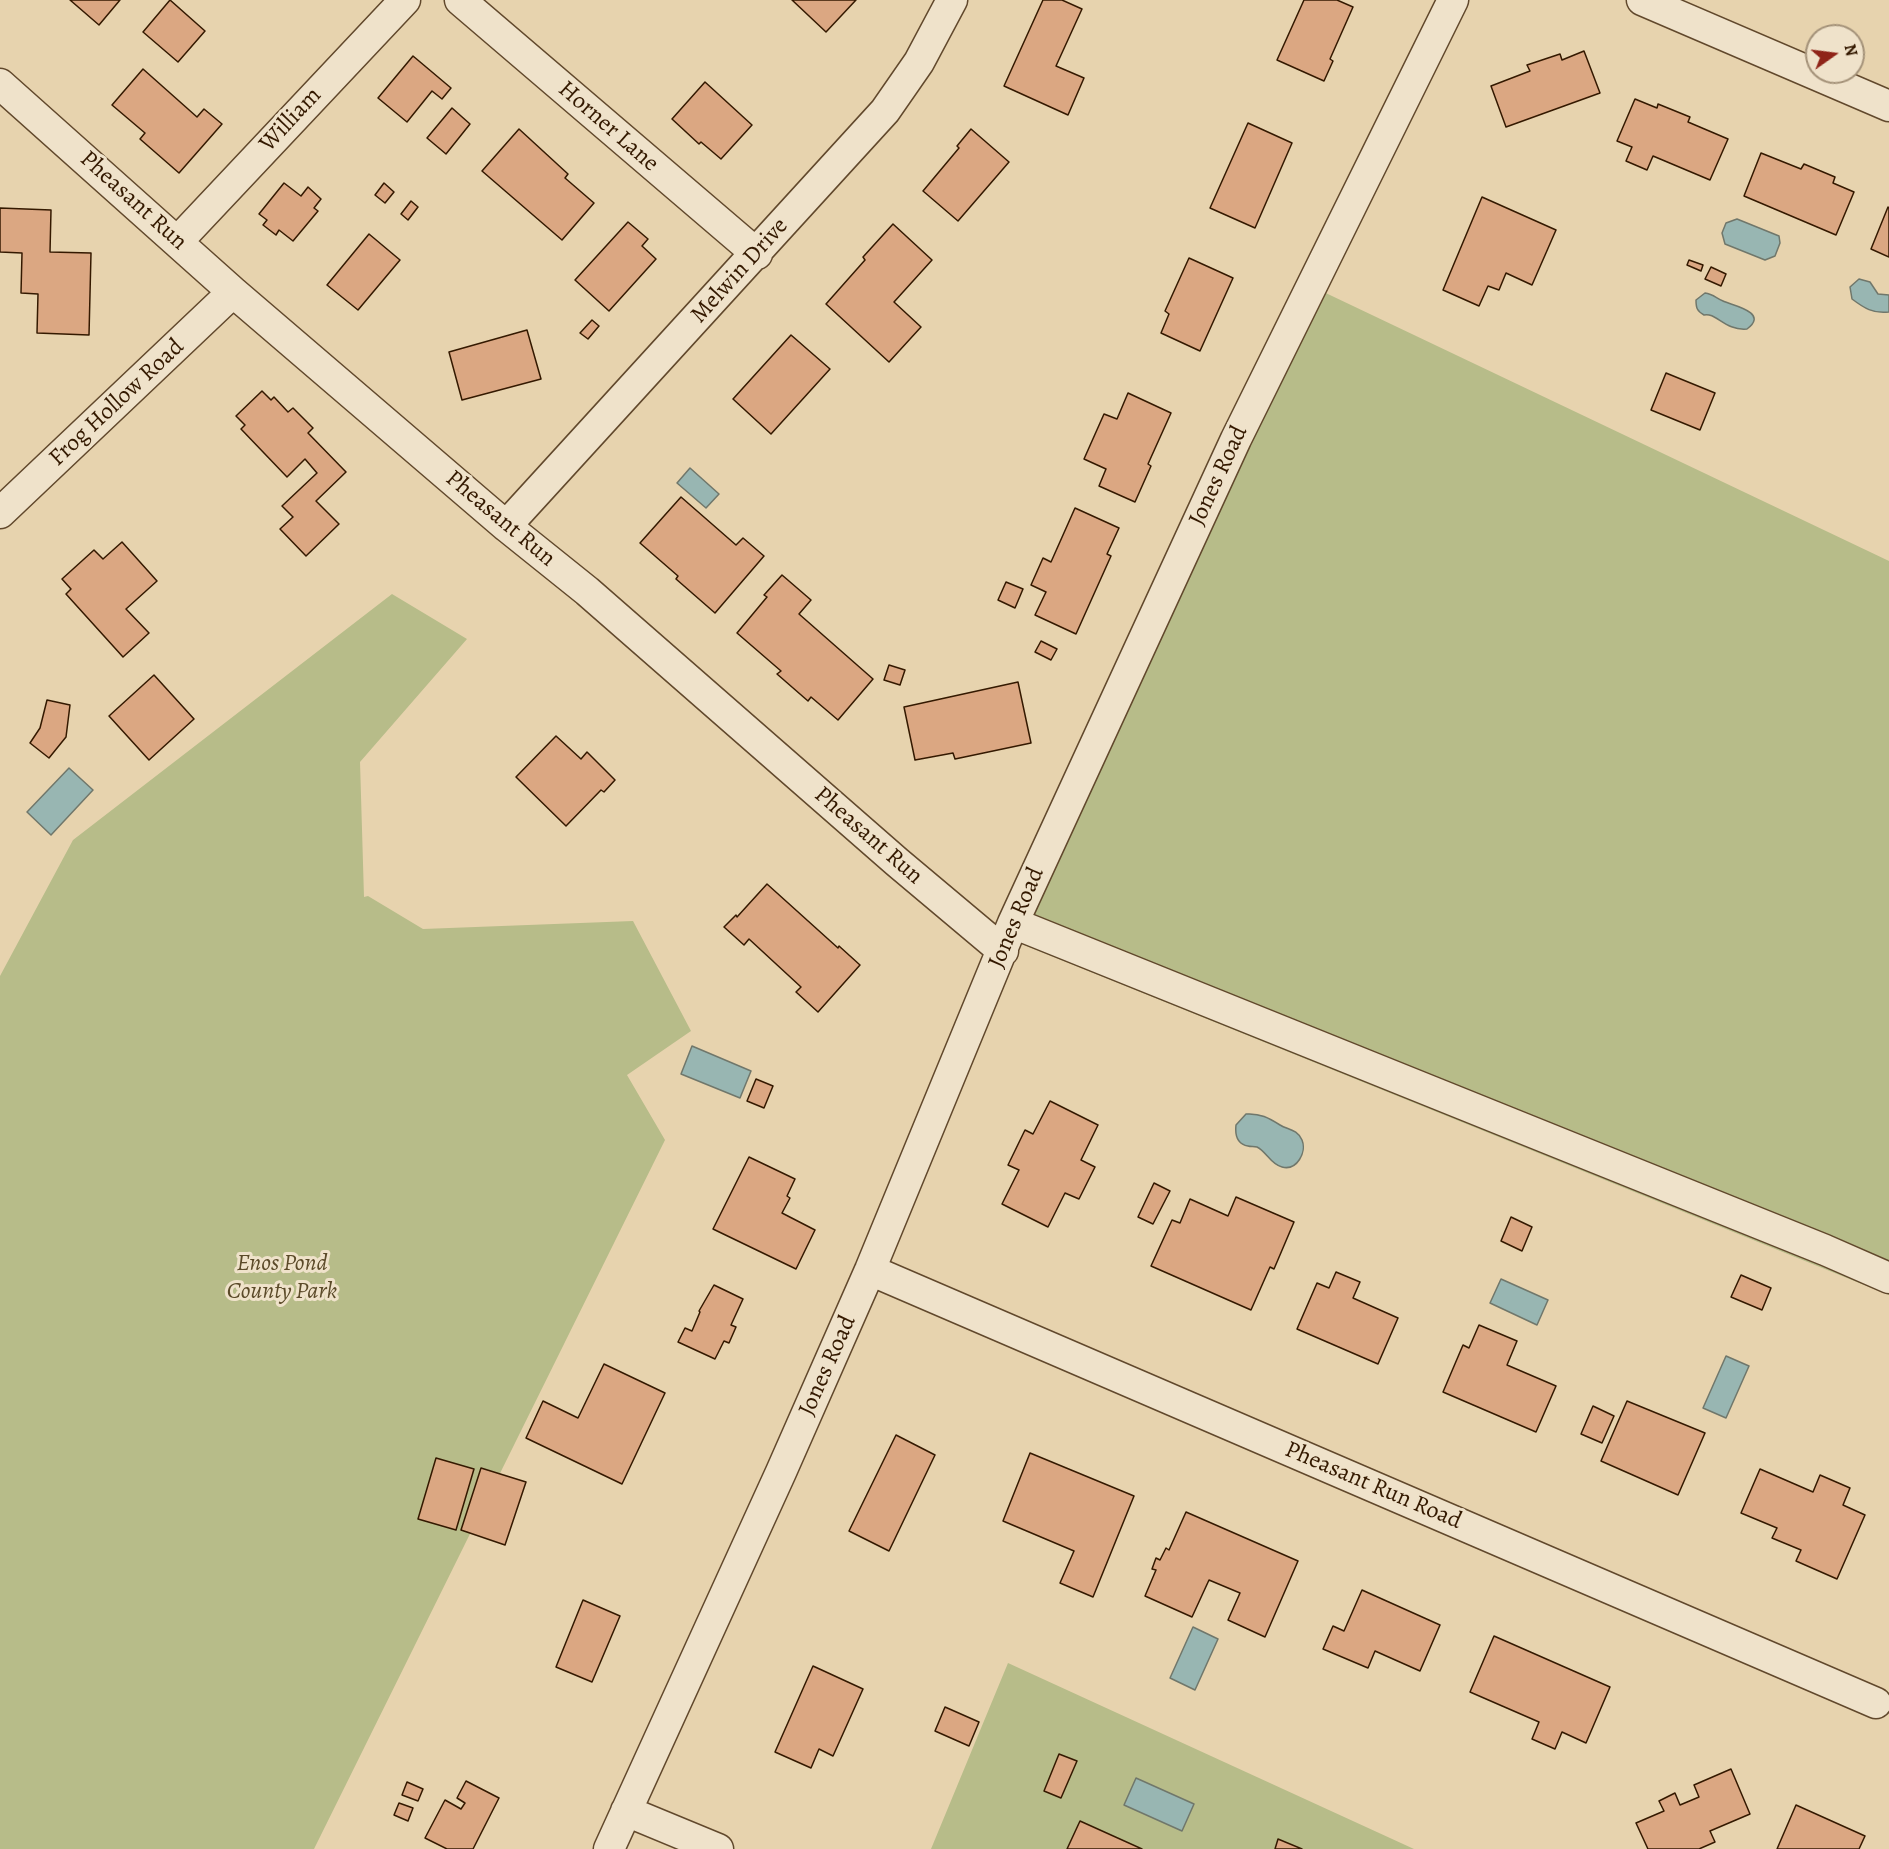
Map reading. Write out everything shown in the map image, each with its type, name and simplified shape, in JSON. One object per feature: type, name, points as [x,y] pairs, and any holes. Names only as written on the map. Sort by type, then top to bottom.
[{"type":"street","name":"William","points":[[178,242],[405,0]]},
{"type":"street","name":"Horner Lane","points":[[460,0],[756,254]]},
{"type":"street","name":"Melwin Drive","points":[[506,526],[885,111],[919,62],[952,0]]},
{"type":"street","name":"Jones Road","points":[[609,1849],[870,1270],[1013,923],[1236,439],[1453,0]]},
{"type":"street","points":[[1642,0],[1889,106]]},
{"type":"street","name":"Pheasant Run","points":[[0,84],[233,292],[506,526],[587,591],[897,862],[1003,951]]},
{"type":"street","name":"Frog Hollow Road","points":[[0,513],[233,292]]},
{"type":"street","points":[[1013,923],[1814,1245],[1889,1278]]},
{"type":"street","name":"Pheasant Run Road","points":[[870,1270],[1876,1703]]},
{"type":"street","points":[[626,1811],[718,1849]]},
{"type":"green space","points":[[1311,286],[1889,561],[1889,1295],[1007,938]]},
{"type":"green space","name":"Enos Pond County Park","points":[[392,594],[467,639],[360,762],[364,897],[368,896],[423,929],[633,921],[691,1031],[627,1075],[665,1140],[314,1849],[0,1849],[0,976],[73,840]]},
{"type":"green space","points":[[1008,1663],[1414,1849],[931,1849]]},
{"type":"water","points":[[1737,219],[1779,236],[1780,243],[1775,256],[1765,260],[1725,244],[1722,233],[1726,223]]},
{"type":"water","points":[[1859,279],[1870,282],[1878,294],[1889,295],[1889,312],[1869,310],[1852,299],[1850,287]]},
{"type":"water","points":[[1705,293],[1747,310],[1754,318],[1753,323],[1747,329],[1739,329],[1713,316],[1702,314],[1697,309],[1696,300]]},
{"type":"water","points":[[690,468],[719,494],[706,508],[677,483]]},
{"type":"water","points":[[69,768],[93,790],[51,835],[27,812]]},
{"type":"water","points":[[692,1046],[751,1071],[740,1098],[681,1074]]},
{"type":"water","points":[[1246,1114],[1264,1116],[1298,1134],[1303,1145],[1300,1160],[1292,1166],[1278,1166],[1257,1147],[1241,1143],[1236,1135],[1236,1125]]},
{"type":"water","points":[[1501,1279],[1548,1300],[1537,1325],[1490,1303]]},
{"type":"water","points":[[1726,1356],[1749,1366],[1726,1418],[1703,1408]]},
{"type":"water","points":[[1193,1627],[1218,1639],[1195,1690],[1170,1678]]},
{"type":"water","points":[[1136,1778],[1194,1804],[1182,1831],[1124,1805]]},
{"type":"building","points":[[70,0],[120,0],[99,25]]},
{"type":"building","points":[[170,0],[205,31],[178,62],[143,32]]},
{"type":"building","points":[[792,0],[856,0],[826,32]]},
{"type":"building","points":[[1043,0],[1062,0],[1082,9],[1056,66],[1084,78],[1068,115],[1004,86]]},
{"type":"building","points":[[1304,0],[1337,0],[1353,7],[1330,59],[1333,61],[1324,81],[1277,60]]},
{"type":"building","points":[[1584,51],[1600,93],[1506,127],[1491,86],[1530,71],[1527,65],[1560,54],[1562,60]]},
{"type":"building","points":[[413,56],[451,88],[442,99],[432,91],[407,122],[378,98]]},
{"type":"building","points":[[143,69],[197,117],[204,109],[222,124],[179,173],[140,139],[145,133],[112,105]]},
{"type":"building","points":[[705,82],[752,125],[721,159],[701,142],[699,144],[672,119]]},
{"type":"building","points":[[1635,99],[1657,108],[1658,104],[1690,117],[1688,122],[1728,139],[1710,180],[1653,156],[1647,170],[1626,161],[1632,147],[1617,141]]},
{"type":"building","points":[[452,108],[470,124],[446,154],[427,138]]},
{"type":"building","points":[[1248,123],[1292,143],[1255,228],[1210,208]]},
{"type":"building","points":[[519,129],[568,174],[565,178],[594,203],[562,240],[482,171]]},
{"type":"building","points":[[971,129],[1009,162],[958,221],[923,191],[959,148],[957,146]]},
{"type":"building","points":[[1761,153],[1801,169],[1804,164],[1835,177],[1833,183],[1854,192],[1836,235],[1744,196]]},
{"type":"building","points":[[284,183],[301,196],[308,187],[321,199],[314,208],[318,211],[293,241],[279,230],[276,235],[263,225],[267,220],[259,214]]},
{"type":"building","points":[[384,183],[394,192],[385,203],[375,195]]},
{"type":"building","points":[[1482,197],[1556,230],[1532,285],[1506,273],[1499,290],[1488,286],[1479,306],[1443,290]]},
{"type":"building","points":[[411,201],[418,207],[408,220],[401,214]]},
{"type":"building","points":[[0,208],[51,210],[50,252],[91,253],[89,335],[37,333],[38,294],[21,293],[22,253],[0,252]]},
{"type":"building","points":[[1889,208],[1889,257],[1871,249]]},
{"type":"building","points":[[628,222],[648,239],[642,246],[656,259],[609,311],[575,280]]},
{"type":"building","points":[[893,224],[932,260],[894,302],[921,327],[889,362],[826,304],[865,260],[863,257]]},
{"type":"building","points":[[369,234],[400,260],[358,310],[327,285]]},
{"type":"building","points":[[1189,258],[1233,278],[1200,351],[1161,333],[1169,314],[1165,311]]},
{"type":"building","points":[[1689,260],[1703,265],[1701,271],[1687,265]]},
{"type":"building","points":[[1711,267],[1726,274],[1721,286],[1705,279]]},
{"type":"building","points":[[592,320],[599,326],[588,339],[580,333]]},
{"type":"building","points":[[527,330],[541,379],[462,400],[449,352]]},
{"type":"building","points":[[791,335],[830,369],[771,434],[733,399]]},
{"type":"building","points":[[1666,373],[1715,393],[1700,430],[1651,410]]},
{"type":"building","points":[[262,391],[271,400],[274,397],[288,412],[293,408],[313,428],[308,433],[346,472],[316,501],[339,524],[306,556],[280,529],[293,517],[282,506],[317,473],[305,459],[287,477],[241,429],[245,425],[236,416]]},
{"type":"building","points":[[1128,393],[1171,413],[1148,464],[1151,466],[1135,502],[1099,486],[1106,469],[1084,459],[1104,414],[1117,419]]},
{"type":"building","points":[[681,497],[736,545],[743,538],[764,556],[715,613],[676,579],[678,576],[640,543]]},
{"type":"building","points":[[1075,508],[1119,528],[1107,554],[1111,556],[1076,634],[1035,615],[1046,592],[1031,585],[1043,558],[1051,562]]},
{"type":"building","points":[[122,542],[157,581],[126,609],[149,633],[123,657],[66,594],[71,589],[62,579],[94,550],[103,559]]},
{"type":"building","points":[[782,575],[811,600],[799,614],[873,679],[838,720],[811,697],[808,701],[777,674],[781,671],[737,633],[767,597],[764,595]]},
{"type":"building","points":[[1006,582],[1023,589],[1015,608],[998,600]]},
{"type":"building","points":[[1041,641],[1057,649],[1051,660],[1035,652]]},
{"type":"building","points":[[889,665],[905,670],[900,685],[884,680]]},
{"type":"building","points":[[154,675],[194,719],[149,760],[109,716]]},
{"type":"building","points":[[1018,682],[1031,743],[955,759],[953,753],[915,760],[904,707]]},
{"type":"building","points":[[47,700],[70,705],[66,737],[49,758],[30,743],[40,728]]},
{"type":"building","points":[[556,736],[581,759],[587,752],[615,780],[604,792],[601,790],[566,826],[516,777]]},
{"type":"building","points":[[767,884],[860,965],[818,1012],[796,992],[801,987],[749,939],[744,945],[724,927],[736,915],[737,917]]},
{"type":"building","points":[[756,1079],[773,1086],[764,1108],[747,1101]]},
{"type":"building","points":[[1050,1101],[1098,1125],[1081,1160],[1095,1167],[1079,1199],[1065,1193],[1048,1227],[1002,1204],[1019,1170],[1008,1165],[1025,1130],[1033,1134]]},
{"type":"building","points":[[749,1157],[795,1179],[787,1196],[790,1198],[782,1213],[815,1230],[796,1269],[713,1229]]},
{"type":"building","points":[[1154,1183],[1170,1191],[1153,1224],[1138,1217]]},
{"type":"building","points":[[1236,1197],[1294,1222],[1274,1269],[1270,1267],[1251,1310],[1151,1266],[1172,1220],[1180,1223],[1190,1199],[1228,1216]]},
{"type":"building","points":[[1511,1217],[1532,1227],[1522,1251],[1501,1241]]},
{"type":"building","points":[[1336,1272],[1360,1282],[1353,1298],[1398,1318],[1378,1364],[1297,1329],[1317,1283],[1329,1288]]},
{"type":"building","points":[[1741,1275],[1771,1288],[1762,1310],[1731,1297]]},
{"type":"building","points":[[714,1285],[743,1299],[731,1325],[736,1327],[729,1343],[724,1341],[715,1359],[678,1342],[685,1328],[692,1331],[699,1311]]},
{"type":"building","points":[[1479,1325],[1517,1341],[1507,1365],[1556,1386],[1536,1432],[1443,1392],[1463,1345],[1469,1348]]},
{"type":"building","points":[[604,1364],[665,1393],[622,1484],[526,1438],[543,1401],[578,1418]]},
{"type":"building","points":[[1627,1401],[1705,1433],[1678,1495],[1601,1461]]},
{"type":"building","points":[[1593,1406],[1614,1416],[1602,1443],[1581,1434]]},
{"type":"building","points":[[896,1435],[935,1455],[889,1551],[849,1531]]},
{"type":"building","points":[[1030,1453],[1134,1496],[1093,1597],[1060,1583],[1074,1551],[1003,1521]]},
{"type":"building","points":[[436,1458],[474,1469],[456,1530],[418,1519]]},
{"type":"building","points":[[481,1468],[526,1482],[505,1545],[461,1530]]},
{"type":"building","points":[[1760,1469],[1813,1492],[1820,1475],[1850,1488],[1843,1505],[1865,1515],[1837,1579],[1796,1561],[1801,1550],[1772,1538],[1777,1528],[1741,1513]]},
{"type":"building","points":[[1186,1512],[1298,1561],[1265,1637],[1228,1620],[1240,1593],[1209,1580],[1192,1617],[1145,1596],[1156,1570],[1152,1569],[1156,1558],[1160,1560],[1166,1548],[1169,1550]]},
{"type":"building","points":[[1362,1590],[1440,1625],[1420,1671],[1375,1651],[1368,1668],[1323,1649],[1333,1626],[1344,1631]]},
{"type":"building","points":[[583,1600],[620,1616],[592,1682],[556,1667]]},
{"type":"building","points":[[1494,1636],[1610,1687],[1586,1743],[1562,1732],[1555,1749],[1532,1739],[1539,1722],[1470,1692]]},
{"type":"building","points":[[813,1666],[863,1689],[833,1756],[819,1749],[811,1768],[775,1752]]},
{"type":"building","points":[[945,1707],[979,1722],[969,1746],[935,1731]]},
{"type":"building","points":[[1059,1754],[1077,1761],[1061,1798],[1044,1791]]},
{"type":"building","points":[[1731,1769],[1750,1814],[1710,1831],[1715,1842],[1699,1849],[1648,1849],[1636,1823],[1664,1811],[1659,1801],[1675,1793],[1680,1805],[1699,1797],[1694,1785]]},
{"type":"building","points":[[466,1781],[499,1798],[473,1849],[447,1849],[425,1838],[445,1800],[461,1809],[465,1803],[457,1798]]},
{"type":"building","points":[[407,1782],[423,1789],[418,1801],[402,1795]]},
{"type":"building","points":[[399,1803],[413,1808],[408,1821],[394,1815]]},
{"type":"building","points":[[1796,1805],[1865,1836],[1859,1849],[1777,1849]]},
{"type":"building","points":[[1080,1821],[1142,1849],[1067,1849]]},
{"type":"building","points":[[1278,1839],[1302,1849],[1275,1849]]}]
